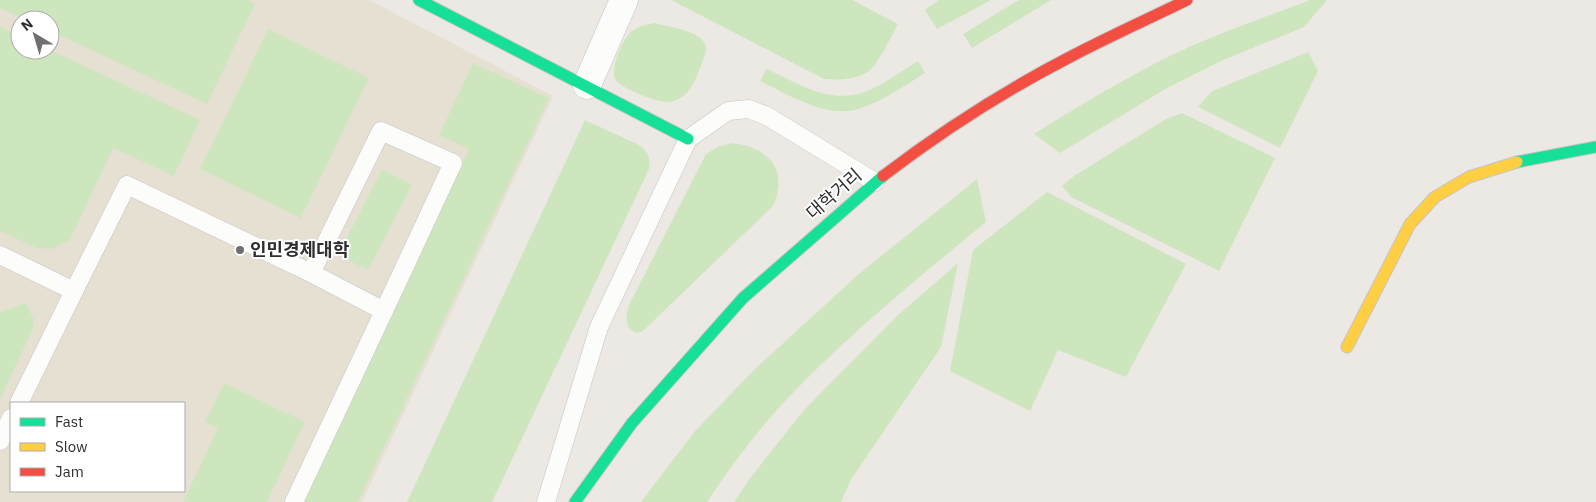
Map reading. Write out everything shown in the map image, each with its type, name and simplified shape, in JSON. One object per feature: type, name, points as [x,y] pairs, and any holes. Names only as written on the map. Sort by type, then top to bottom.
[{"type":"main road","points":[[419,0],[587,85],[688,139]]},
{"type":"main road","name":"대학거리","points":[[575,502],[632,423],[743,298],[875,182],[917,150],[972,113],[1069,57],[1188,0]]},
{"type":"main road","points":[[1347,347],[1410,224],[1434,197],[1468,177],[1518,162],[1596,147]]},
{"type":"street","points":[[587,85],[624,0]]},
{"type":"lane","points":[[546,502],[599,328],[688,139],[728,111],[749,109],[767,116],[875,182]]},
{"type":"lane","points":[[294,502],[454,163],[381,131],[311,273]]},
{"type":"lane","points":[[18,402],[127,186],[311,273],[384,311]]},
{"type":"lane","points":[[0,255],[74,291]]},
{"type":"lane","points":[[0,441],[10,420]]},
{"type":"shaded area","name":"인민경제대학","points":[[0,0],[369,0],[553,96],[362,502],[0,502]]},
{"type":"green space","points":[[0,0],[247,0],[255,4],[207,104],[60,36],[60,10],[10,10],[10,13],[0,8]]},
{"type":"green space","points":[[671,0],[852,0],[898,24],[880,58],[866,73],[845,79],[824,79]]},
{"type":"green space","points":[[939,0],[991,0],[937,29],[925,10]]},
{"type":"green space","points":[[1019,0],[1051,0],[972,48],[963,34]]},
{"type":"green space","points":[[1310,0],[1327,0],[1304,27],[1221,61],[1167,88],[1060,153],[1034,134],[1113,86],[1180,51]]},
{"type":"green space","points":[[654,23],[690,32],[702,39],[706,47],[701,66],[691,87],[683,96],[670,102],[658,101],[632,91],[618,83],[615,79],[614,67],[618,53],[628,35],[637,28]]},
{"type":"green space","points":[[0,27],[10,32],[10,60],[60,60],[60,55],[200,120],[174,176],[113,148],[70,240],[52,249],[36,248],[0,231]]},
{"type":"green space","points":[[268,29],[369,78],[301,218],[200,169]]},
{"type":"green space","points":[[1308,52],[1318,71],[1280,148],[1198,107],[1212,91]]},
{"type":"green space","points":[[918,61],[925,73],[876,102],[858,109],[846,111],[833,111],[808,104],[760,81],[767,69],[797,84],[819,92],[841,96],[853,95],[878,86]]},
{"type":"green space","points":[[473,63],[549,98],[358,502],[303,502],[469,149],[439,135]]},
{"type":"green space","points":[[1182,113],[1275,158],[1219,271],[1071,197],[1062,186],[1074,176],[1166,119]]},
{"type":"green space","points":[[585,120],[639,145],[648,156],[650,162],[649,169],[492,502],[407,502]]},
{"type":"green space","points":[[732,143],[756,149],[772,162],[777,171],[779,182],[773,206],[644,330],[638,333],[633,331],[627,322],[629,305],[706,154],[718,147]]},
{"type":"green space","points":[[382,169],[412,185],[368,270],[338,255]]},
{"type":"green space","points":[[977,179],[986,222],[885,306],[812,373],[756,435],[707,502],[641,502],[695,431],[757,367],[860,273]]},
{"type":"green space","points":[[1047,192],[1186,264],[1126,377],[1058,350],[1030,411],[950,371],[973,250]]},
{"type":"green space","points":[[958,263],[941,347],[852,478],[841,502],[734,502],[751,477],[804,410],[897,316]]},
{"type":"green space","points":[[26,303],[34,320],[33,329],[0,399],[0,312]]},
{"type":"green space","points":[[224,383],[305,422],[267,502],[183,502],[218,428],[205,422]]},
{"type":"traffic: fast","points":[[419,0],[688,139]]},
{"type":"traffic: fast","points":[[1517,162],[1596,147]]},
{"type":"traffic: fast","points":[[575,502],[632,423],[743,298],[883,176]]},
{"type":"traffic: slow","points":[[1347,347],[1410,224],[1435,197],[1469,177],[1517,162]]},
{"type":"traffic: jam","points":[[883,176],[928,143],[997,98],[1045,70],[1187,0]]},
{"type":"place","name":"인민경제대학","points":[[240,250]]}]
